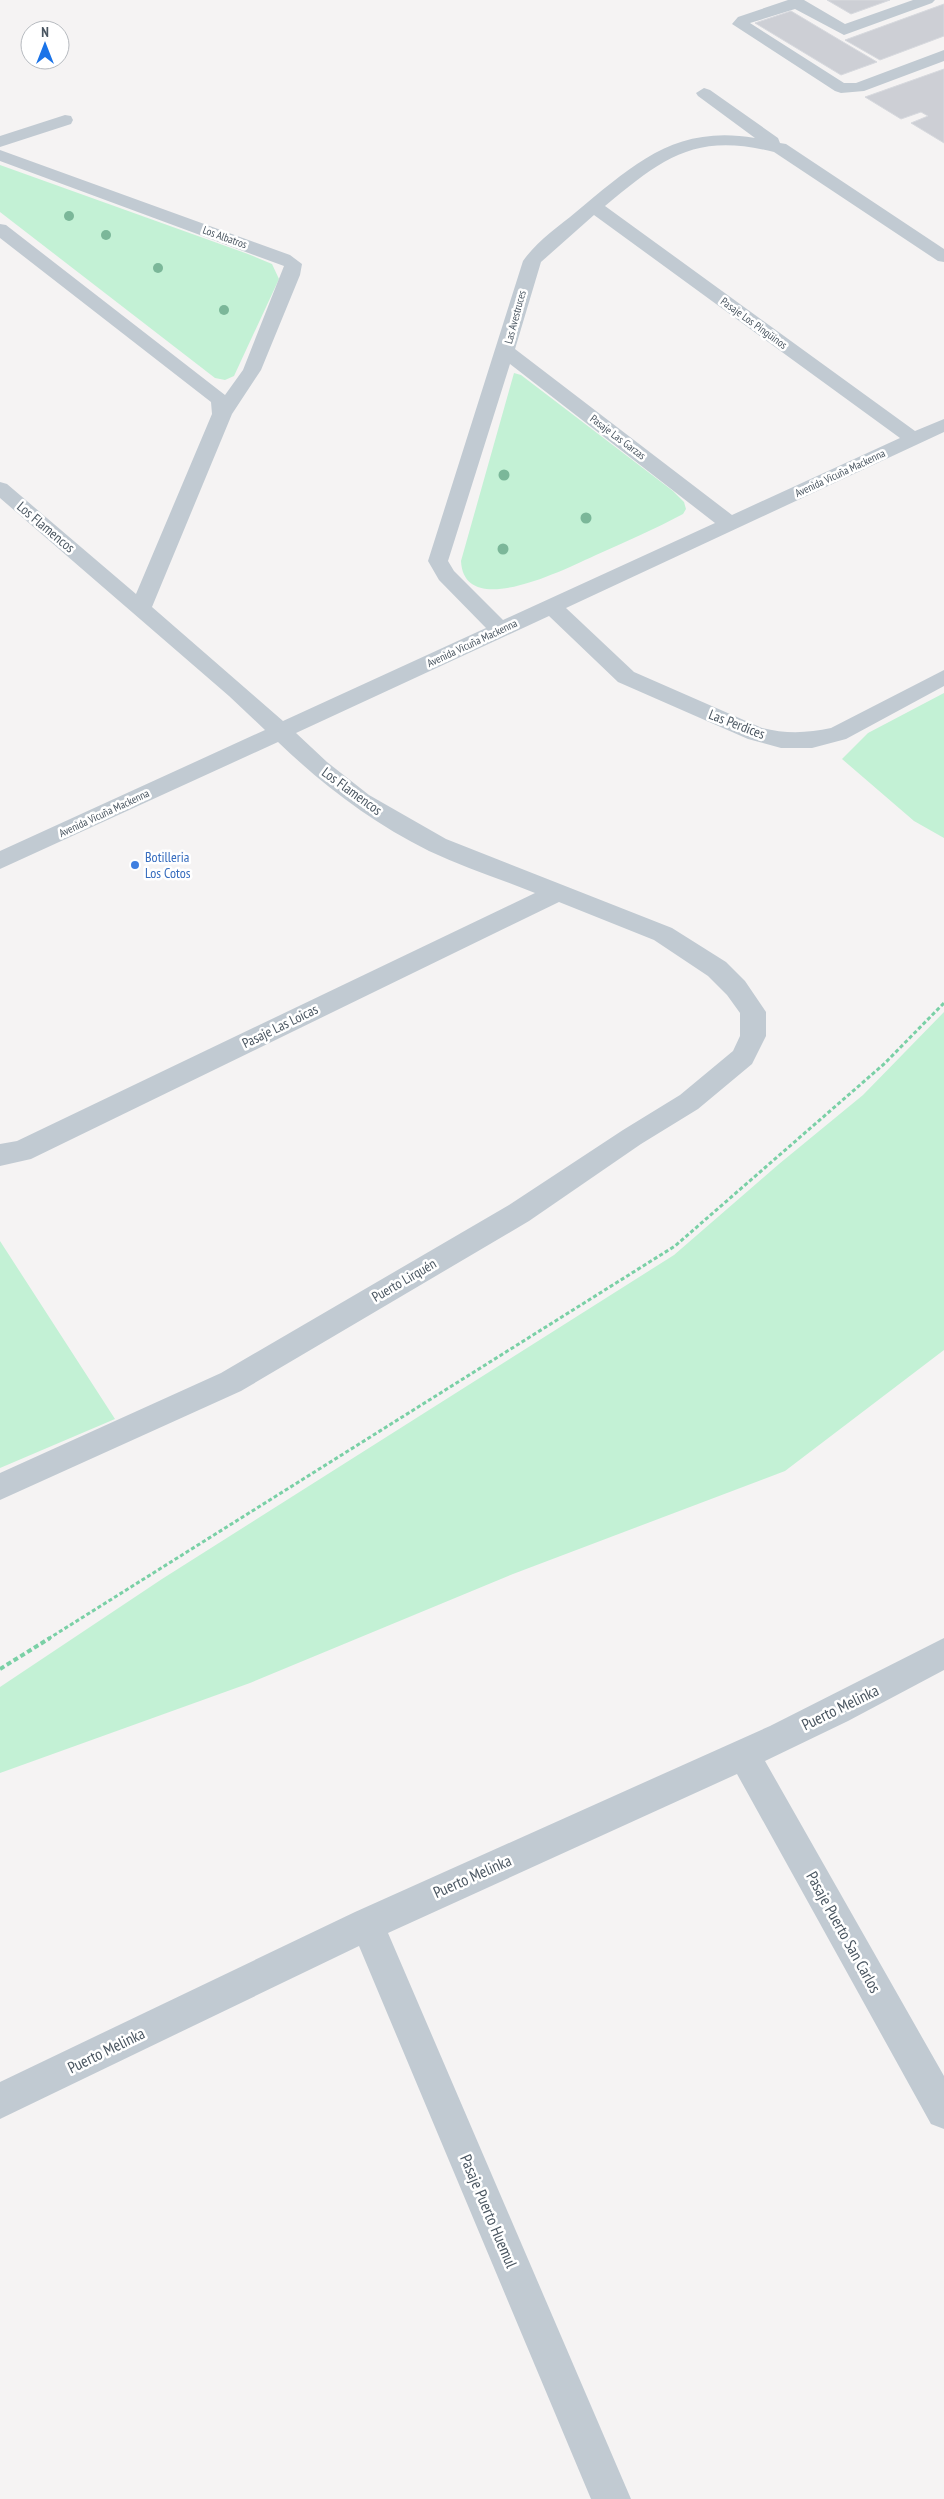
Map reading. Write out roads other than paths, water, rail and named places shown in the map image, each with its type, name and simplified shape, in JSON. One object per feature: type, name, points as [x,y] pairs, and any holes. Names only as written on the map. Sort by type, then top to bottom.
[{"type":"street","points":[[927,0],[844,30],[796,2],[744,20],[740,24],[842,88],[858,88],[944,55]]},
{"type":"street","name":"Las Avestruces","points":[[704,93],[780,148],[944,257]]},
{"type":"street","points":[[0,142],[65,120]]},
{"type":"street","name":"Las Avestruces","points":[[500,630],[446,575],[438,561],[506,351],[532,261],[538,252],[660,155],[699,142],[756,141],[780,148]]},
{"type":"street","name":"Los Albatros","points":[[0,155],[284,259],[293,264],[291,275],[252,370],[222,414],[141,608]]},
{"type":"street","name":"Pasaje Los Pingüinos","points":[[594,206],[914,439]]},
{"type":"street","points":[[0,229],[220,400],[222,414]]},
{"type":"street","name":"Pasaje Las Garzas","points":[[506,351],[730,524]]},
{"type":"street","name":"Avenida Vicuña Mackenna","points":[[5,851],[280,731],[944,425]]},
{"type":"street","name":"Los Flamencos","points":[[0,488],[141,608],[320,768],[361,801],[398,824],[447,849],[663,934],[691,950],[717,969],[736,988],[754,1012]]},
{"type":"street","name":"Las Perdices","points":[[551,606],[626,677],[756,734],[781,740],[812,740],[838,734],[944,678]]},
{"type":"street","name":"Pasaje Las Loicas","points":[[0,1155],[4,1156],[22,1151],[558,892]]},
{"type":"street","name":"Puerto Lirquén","points":[[0,1487],[231,1382],[519,1213],[632,1137],[689,1102],[722,1076],[744,1057],[753,1036],[754,1012]]},
{"type":"street","name":"Puerto Melinka","points":[[0,2101],[368,1924],[743,1754],[901,1678],[944,1653]]},
{"type":"street","name":"Pasaje Puerto San Carlos","points":[[743,1754],[944,2111]]},
{"type":"street","name":"Pasaje Puerto Huemul","points":[[368,1924],[611,2499]]},
{"type":"place","name":"Botilleria Los Cotos","points":[[135,865]]}]
